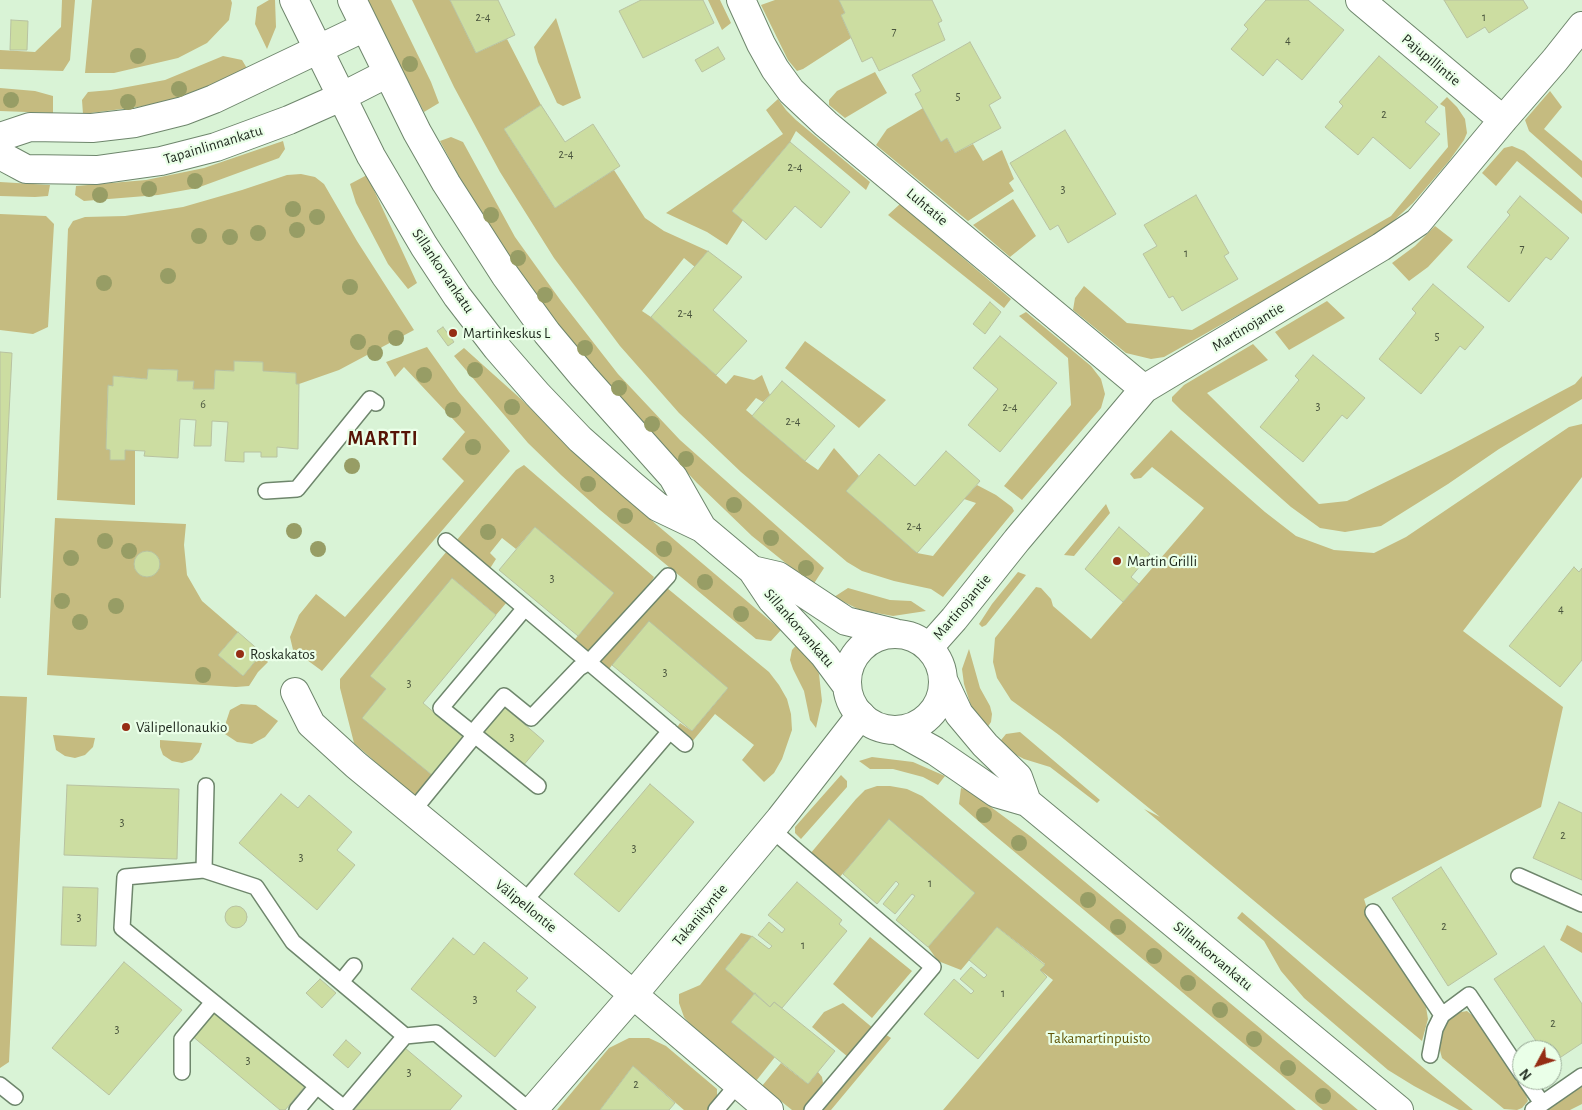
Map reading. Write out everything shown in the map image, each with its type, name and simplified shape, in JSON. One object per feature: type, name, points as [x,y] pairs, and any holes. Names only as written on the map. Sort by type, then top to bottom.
[{"type":"street","name":"Sillankorvankatu","points":[[294,0],[371,156],[424,246],[457,296],[497,348],[536,394],[580,439],[632,485],[658,507],[702,528],[752,570],[772,600],[824,655],[847,686]]},
{"type":"street","name":"Sillankorvankatu","points":[[352,0],[418,132],[446,183],[504,275],[583,376],[673,477],[702,528]]},
{"type":"street","name":"Luhtatie","points":[[741,0],[761,44],[775,69],[798,98],[826,124],[1144,389]]},
{"type":"street","name":"Pajupillintie","points":[[1360,0],[1503,120]]},
{"type":"street","name":"Martinojantie","points":[[930,646],[1144,389],[1380,247],[1418,222],[1582,26]]},
{"type":"street","points":[[0,137],[30,127],[92,128],[135,123],[183,111],[214,99],[365,27]]},
{"type":"street","name":"Tapainlinnankatu","points":[[0,154],[26,169],[36,170],[97,170],[161,161],[216,147],[289,120],[341,97],[388,73]]},
{"type":"street","name":"Sillankorvankatu","points":[[752,570],[778,576],[846,621],[895,633]]},
{"type":"street","points":[[944,682],[940,700],[931,714],[919,724],[897,730],[885,729],[874,725],[861,716],[848,697],[848,670],[862,646],[877,636],[895,633],[919,639],[930,646],[940,663],[944,682],[960,714],[985,745],[1018,777],[1027,802]]},
{"type":"street","name":"Välipellontie","points":[[295,692],[311,724],[356,765],[769,1110]]},
{"type":"street","name":"Takaniityntie","points":[[531,1110],[633,995],[771,829],[861,716]]},
{"type":"street","name":"Sillankorvankatu","points":[[897,730],[935,751],[996,792],[1027,802],[1398,1110]]},
{"type":"lane","points":[[266,491],[297,489],[370,399],[376,403]]},
{"type":"lane","points":[[446,541],[685,744]]},
{"type":"lane","points":[[412,812],[504,696],[531,718],[579,668],[589,662],[668,576]]},
{"type":"lane","points":[[525,608],[441,708],[538,786]]},
{"type":"lane","points":[[522,903],[670,731]]},
{"type":"lane","points":[[204,870],[206,786]]},
{"type":"lane","points":[[771,829],[933,968],[812,1110]]},
{"type":"lane","points":[[405,1036],[293,942],[256,887],[204,870],[125,877],[122,928],[344,1108],[405,1036],[436,1033],[531,1110]]},
{"type":"lane","points":[[1519,876],[1582,904]]},
{"type":"lane","points":[[1373,912],[1442,1014]]},
{"type":"lane","points":[[341,982],[354,966]]},
{"type":"lane","points":[[1430,1055],[1434,1029],[1442,1014],[1469,995],[1512,1059]]},
{"type":"lane","points":[[182,1072],[182,1039],[213,1002]]},
{"type":"lane","points":[[1530,1090],[1537,1106],[1582,1076]]},
{"type":"lane","points":[[0,1084],[15,1097]]},
{"type":"lane","points":[[716,1110],[738,1084]]},
{"type":"lane","points":[[297,1110],[317,1086]]},
{"type":"green space","points":[[62,0],[75,0],[70,60],[63,71],[0,69],[0,50],[35,52],[61,27]]},
{"type":"green space","points":[[92,0],[231,0],[232,3],[229,20],[207,43],[178,58],[114,73],[85,73]]},
{"type":"green space","points":[[269,0],[275,0],[276,27],[267,49],[255,24],[257,7]]},
{"type":"green space","points":[[367,0],[391,0],[431,82],[439,103],[424,112]]},
{"type":"green space","points":[[412,0],[450,0],[476,53],[507,39],[541,105],[504,129],[555,208],[614,170],[645,218],[664,231],[708,251],[695,267],[684,258],[642,311],[726,384],[734,375],[754,380],[762,375],[770,395],[763,402],[756,398],[746,410],[805,461],[818,470],[834,448],[859,476],[847,491],[917,553],[933,556],[976,503],[964,499],[977,485],[996,495],[1012,507],[1014,511],[943,597],[931,589],[894,581],[862,571],[847,562],[741,472],[679,413],[620,346],[554,258],[500,172],[454,87]]},
{"type":"green space","points":[[708,0],[720,0],[731,23],[722,30]]},
{"type":"green space","points":[[775,0],[839,0],[845,13],[841,15],[851,38],[797,71],[788,60],[761,5]]},
{"type":"green space","points":[[556,18],[581,98],[563,106],[557,103],[538,62],[534,47]]},
{"type":"green space","points":[[223,56],[242,60],[248,70],[189,98],[83,114],[82,100],[88,92],[111,90],[165,80]]},
{"type":"green space","points":[[875,72],[887,93],[845,118],[829,105],[829,100],[837,91]]},
{"type":"green space","points":[[0,88],[35,91],[53,96],[53,113],[0,111]]},
{"type":"green space","points":[[1550,91],[1562,107],[1544,129],[1582,161],[1582,178],[1529,131],[1525,120]]},
{"type":"green space","points":[[1447,97],[1465,119],[1467,133],[1449,161],[1413,203],[1390,224],[1366,242],[1318,270],[1164,357],[1151,359],[1126,353],[1073,310],[1075,298],[1084,286],[1127,323],[1192,330],[1391,216],[1448,147],[1445,107],[1440,104]]},
{"type":"green space","points":[[778,99],[796,120],[870,182],[866,190],[796,131],[790,142],[732,211],[743,220],[727,245],[707,232],[666,213],[783,134],[766,110]]},
{"type":"green space","points":[[923,108],[941,141],[947,138],[955,153],[973,144],[983,161],[1002,150],[1014,179],[1009,183],[1014,191],[968,221],[876,145],[887,129]]},
{"type":"green space","points":[[451,137],[463,142],[515,237],[561,301],[618,374],[680,440],[824,568],[813,585],[752,536],[697,483],[623,404],[572,344],[514,270],[477,210],[440,141]]},
{"type":"green space","points":[[283,141],[285,149],[279,158],[197,188],[158,195],[84,201],[75,195],[76,186],[146,180],[204,168]]},
{"type":"green space","points":[[1512,146],[1524,151],[1582,201],[1582,214],[1517,161],[1496,186],[1482,173],[1504,148]]},
{"type":"green space","points":[[301,174],[315,177],[324,184],[357,241],[414,330],[339,370],[299,384],[296,384],[296,373],[263,371],[263,362],[235,361],[234,371],[215,370],[214,389],[193,389],[194,381],[177,381],[177,370],[148,369],[147,379],[114,376],[113,386],[108,386],[106,449],[110,450],[110,460],[124,460],[125,450],[135,449],[135,505],[57,500],[68,229],[73,221],[85,217],[125,216],[183,207],[287,175]]},
{"type":"green space","points":[[367,175],[417,283],[408,289],[388,264],[356,203],[350,184]]},
{"type":"green space","points":[[0,182],[50,185],[48,196],[0,196]]},
{"type":"green space","points":[[1013,199],[1036,236],[1010,257],[973,225]]},
{"type":"green space","points":[[900,204],[1011,299],[1004,308],[888,215]]},
{"type":"green space","points":[[0,214],[46,216],[54,224],[48,327],[33,334],[0,330]]},
{"type":"green space","points":[[1435,226],[1453,240],[1428,267],[1409,281],[1392,263],[1415,246]]},
{"type":"green space","points":[[1327,301],[1345,318],[1289,350],[1275,332]]},
{"type":"green space","points":[[1026,312],[1091,366],[1101,379],[1105,394],[1101,408],[1022,500],[1004,486],[1071,405],[1068,358],[1019,316]]},
{"type":"green space","points":[[805,341],[886,400],[859,428],[785,368]]},
{"type":"green space","points":[[1253,344],[1268,360],[1207,393],[1319,504],[1347,501],[1451,450],[1575,384],[1582,376],[1582,399],[1499,449],[1381,526],[1345,532],[1320,528],[1291,507],[1172,401],[1172,397],[1184,385]]},
{"type":"green space","points":[[427,347],[459,392],[510,451],[322,671],[303,657],[294,654],[290,637],[299,615],[316,594],[345,617],[464,481],[442,459],[465,432],[404,367],[395,377],[386,362]]},
{"type":"green space","points":[[464,348],[522,400],[579,457],[781,630],[771,641],[756,639],[600,510],[561,475],[528,443],[454,356]]},
{"type":"green space","points":[[1582,424],[1582,477],[1463,631],[1563,707],[1541,807],[1364,899],[1369,915],[1426,1007],[1428,1019],[1422,1041],[1144,809],[1160,817],[1059,735],[1011,700],[997,678],[993,662],[995,638],[1036,587],[1041,588],[1051,599],[1053,606],[1091,639],[1204,508],[1152,467],[1141,478],[1134,479],[1130,474],[1171,430],[1265,512],[1296,536],[1334,550],[1374,553],[1406,537],[1569,427]]},
{"type":"green space","points":[[524,465],[654,577],[589,652],[572,643],[613,593],[535,527],[516,549],[502,538],[490,553],[496,559],[489,570],[456,541],[516,470]]},
{"type":"green space","points":[[1106,504],[1110,513],[1074,556],[1064,555]]},
{"type":"green space","points":[[55,518],[186,524],[184,545],[187,575],[202,601],[238,632],[218,655],[243,676],[262,653],[268,662],[258,672],[249,686],[236,687],[47,675]]},
{"type":"green space","points":[[447,551],[507,602],[496,615],[452,578],[386,689],[363,718],[432,775],[414,796],[354,743],[340,688],[340,679]]},
{"type":"green space","points":[[1018,572],[1026,575],[986,625],[982,627],[979,624],[992,604]]},
{"type":"green space","points":[[667,588],[769,672],[787,699],[791,714],[792,730],[782,759],[774,773],[764,782],[742,760],[754,745],[715,714],[691,743],[676,729],[680,723],[692,731],[728,688],[612,665],[607,672],[600,662]]},
{"type":"green space","points":[[848,588],[890,600],[911,601],[926,611],[893,616],[860,610],[834,597]]},
{"type":"green space","points":[[799,642],[814,663],[819,674],[822,701],[816,728],[810,720],[804,691],[790,660],[792,650]]},
{"type":"green space","points":[[969,649],[980,688],[990,706],[992,714],[991,722],[987,728],[971,706],[964,684],[962,669]]},
{"type":"green space","points":[[0,696],[27,697],[9,1062],[0,1068]]},
{"type":"green space","points":[[241,704],[256,705],[278,721],[265,737],[252,744],[237,742],[225,734],[230,710]]},
{"type":"green space","points":[[1020,732],[1100,800],[1097,803],[1050,767],[1024,759],[997,745],[1006,734]]},
{"type":"green space","points":[[53,735],[95,738],[93,747],[85,755],[75,758],[65,756],[56,750]]},
{"type":"green space","points":[[160,740],[202,743],[199,752],[192,760],[182,763],[172,761],[163,755]]},
{"type":"green space","points":[[872,757],[913,762],[945,776],[938,785],[923,777],[893,769],[870,769],[859,761]]},
{"type":"green space","points":[[841,775],[847,781],[847,787],[801,839],[795,833],[795,827]]},
{"type":"green space","name":"Takamartinpuisto","points":[[877,786],[907,789],[922,796],[1296,1110],[943,1110],[1053,980],[1040,970],[1045,964],[997,927],[961,970],[938,961],[928,947],[974,893],[882,830],[838,879],[810,854],[856,799],[865,790]]},
{"type":"green space","points":[[961,788],[968,790],[1030,836],[1358,1110],[1323,1110],[959,804]]},
{"type":"green space","points":[[1242,912],[1473,1110],[1459,1110],[1388,1070],[1304,998],[1281,971],[1264,941],[1237,918]]},
{"type":"green space","points":[[1567,925],[1582,933],[1582,953],[1560,940]]},
{"type":"green space","points":[[741,933],[752,936],[725,969],[755,993],[732,1022],[775,1057],[756,1081],[690,1024],[684,1017],[679,1003],[679,994],[700,985]]},
{"type":"green space","points":[[870,937],[912,971],[872,1018],[833,984]]},
{"type":"green space","points":[[843,1003],[874,1029],[848,1057],[812,1027],[824,1012]]},
{"type":"green space","points":[[1467,1011],[1479,1021],[1512,1070],[1512,1090],[1524,1090],[1528,1101],[1522,1108],[1517,1110],[1504,1109],[1442,1058],[1439,1047],[1441,1035],[1445,1023],[1456,1013]]},
{"type":"green space","points":[[885,1034],[891,1038],[831,1110],[822,1110]]},
{"type":"green space","points":[[629,1038],[649,1038],[666,1046],[717,1089],[717,1097],[708,1110],[684,1110],[633,1066],[600,1110],[557,1110],[609,1048]]},
{"type":"green space","points":[[781,1063],[808,1084],[818,1072],[822,1077],[823,1083],[804,1110],[792,1110],[762,1086]]},
{"type":"green space","points":[[1582,1086],[1582,1104],[1570,1110],[1543,1110]]},
{"type":"building","points":[[450,0],[498,0],[515,35],[476,53]]},
{"type":"building","points":[[641,0],[703,0],[714,23],[643,58],[619,11]]},
{"type":"building","points":[[839,0],[932,0],[942,21],[938,23],[945,40],[879,71],[872,57],[862,62],[841,15],[845,13]]},
{"type":"building","points":[[1266,0],[1308,0],[1344,30],[1302,80],[1277,59],[1263,76],[1231,49],[1248,29],[1244,25]]},
{"type":"building","points":[[1444,0],[1523,0],[1528,8],[1489,33],[1485,27],[1467,38]]},
{"type":"building","points":[[11,20],[28,21],[27,50],[10,50]]},
{"type":"building","points":[[970,42],[1001,98],[989,105],[1001,128],[955,153],[947,138],[941,142],[915,94],[921,91],[912,75]]},
{"type":"building","points":[[718,47],[725,59],[702,72],[695,60]]},
{"type":"building","points":[[1379,56],[1438,107],[1425,122],[1440,134],[1410,169],[1373,137],[1358,155],[1325,127],[1343,106],[1339,102]]},
{"type":"building","points":[[541,105],[565,142],[593,124],[620,166],[555,208],[504,129]]},
{"type":"building","points":[[1065,130],[1116,214],[1068,243],[1058,225],[1050,230],[1010,163]]},
{"type":"building","points":[[790,142],[850,192],[821,228],[795,206],[766,240],[732,211]]},
{"type":"building","points":[[1196,195],[1229,253],[1224,256],[1238,279],[1182,311],[1173,296],[1169,298],[1143,254],[1157,246],[1144,225]]},
{"type":"building","points":[[1520,196],[1569,238],[1551,260],[1546,257],[1509,302],[1467,267],[1510,215],[1507,212]]},
{"type":"building","points":[[708,251],[742,277],[713,310],[747,341],[716,375],[651,317]]},
{"type":"building","points":[[1433,284],[1484,327],[1465,350],[1460,346],[1421,394],[1379,359],[1416,313],[1412,309]]},
{"type":"building","points":[[990,302],[1001,312],[985,334],[973,324]]},
{"type":"building","points":[[443,327],[454,342],[448,346],[437,331]]},
{"type":"building","points":[[1000,336],[1057,383],[1000,452],[968,425],[998,389],[973,368]]},
{"type":"building","points":[[0,352],[12,353],[0,598]]},
{"type":"building","points":[[1313,355],[1365,398],[1347,419],[1342,415],[1303,462],[1260,427],[1299,380],[1295,376]]},
{"type":"building","points":[[234,361],[263,362],[263,371],[296,373],[296,384],[299,384],[298,449],[277,447],[277,457],[261,457],[261,452],[244,452],[244,462],[225,461],[228,422],[212,421],[211,446],[194,446],[196,420],[180,419],[178,458],[144,456],[145,451],[125,450],[125,460],[110,460],[110,450],[106,449],[108,385],[113,386],[113,376],[147,379],[148,369],[178,370],[177,381],[194,381],[193,389],[214,389],[215,370],[234,371]]},
{"type":"building","points":[[782,381],[835,426],[805,461],[752,416]]},
{"type":"building","points":[[946,451],[980,481],[917,553],[846,491],[879,454],[915,486]]},
{"type":"building","points":[[535,527],[614,593],[578,636],[499,570]]},
{"type":"building","name":"Martin Grilli","points":[[1119,527],[1150,554],[1131,577],[1139,584],[1123,602],[1085,569]]},
{"type":"building","points":[[147,551],[156,555],[160,564],[156,573],[147,577],[138,573],[134,564],[138,555]]},
{"type":"building","points":[[1574,567],[1579,572],[1582,568],[1582,660],[1560,687],[1509,646]]},
{"type":"building","points":[[452,578],[496,615],[423,703],[463,737],[432,775],[362,718],[386,689],[370,676]]},
{"type":"building","points":[[649,621],[728,688],[692,731],[612,665]]},
{"type":"building","name":"Roskakatos","points":[[238,632],[262,653],[243,676],[218,655]]},
{"type":"building","points":[[503,706],[544,741],[522,767],[480,733]]},
{"type":"building","points":[[650,784],[694,822],[619,912],[574,874]]},
{"type":"building","points":[[67,785],[179,789],[177,859],[64,855]]},
{"type":"building","points":[[281,794],[298,808],[309,795],[352,832],[337,850],[355,865],[317,910],[239,843]]},
{"type":"building","points":[[1559,802],[1582,813],[1582,880],[1533,858]]},
{"type":"building","points":[[889,819],[975,893],[928,947],[896,920],[915,896],[912,894],[895,914],[883,904],[899,884],[896,881],[877,904],[843,874]]},
{"type":"building","points":[[1441,867],[1497,954],[1448,986],[1392,898]]},
{"type":"building","points":[[797,882],[842,920],[839,924],[847,931],[782,1008],[774,1002],[770,1007],[725,969],[752,936],[769,949],[772,946],[758,935],[769,922],[782,933],[785,929],[768,915]]},
{"type":"building","points":[[63,887],[98,888],[96,946],[61,945]]},
{"type":"building","points":[[236,906],[244,909],[247,917],[244,925],[236,928],[228,925],[225,917],[228,909]]},
{"type":"building","points":[[997,927],[1045,965],[1040,970],[1047,977],[978,1059],[924,1014],[954,979],[971,994],[974,991],[960,979],[971,967],[984,978],[987,975],[969,960]]},
{"type":"building","points":[[453,938],[474,955],[484,942],[528,978],[516,991],[536,1007],[495,1057],[411,989]]},
{"type":"building","points":[[1544,946],[1582,1004],[1582,1043],[1562,1056],[1562,1040],[1535,1040],[1494,979]]},
{"type":"building","points":[[124,962],[182,1010],[109,1095],[52,1048]]},
{"type":"building","points":[[320,979],[336,993],[322,1008],[306,993]]},
{"type":"building","points":[[755,993],[770,1007],[774,1002],[835,1051],[808,1084],[731,1022]]},
{"type":"building","points":[[214,1008],[305,1086],[285,1110],[280,1110],[191,1035]]},
{"type":"building","points":[[346,1040],[361,1053],[348,1068],[333,1055]]},
{"type":"building","points":[[405,1048],[462,1096],[450,1110],[354,1110]]},
{"type":"building","points":[[633,1066],[675,1103],[669,1110],[600,1110]]},
{"type":"place","name":"Martinkeskus L","points":[[453,333]]},
{"type":"place","name":"Martin Grilli","points":[[1117,561]]},
{"type":"place","name":"Roskakatos","points":[[240,654]]},
{"type":"place","name":"Välipellonaukio","points":[[126,727]]},
{"type":"district","name":"MARTTI","points":[[383,439]]}]
